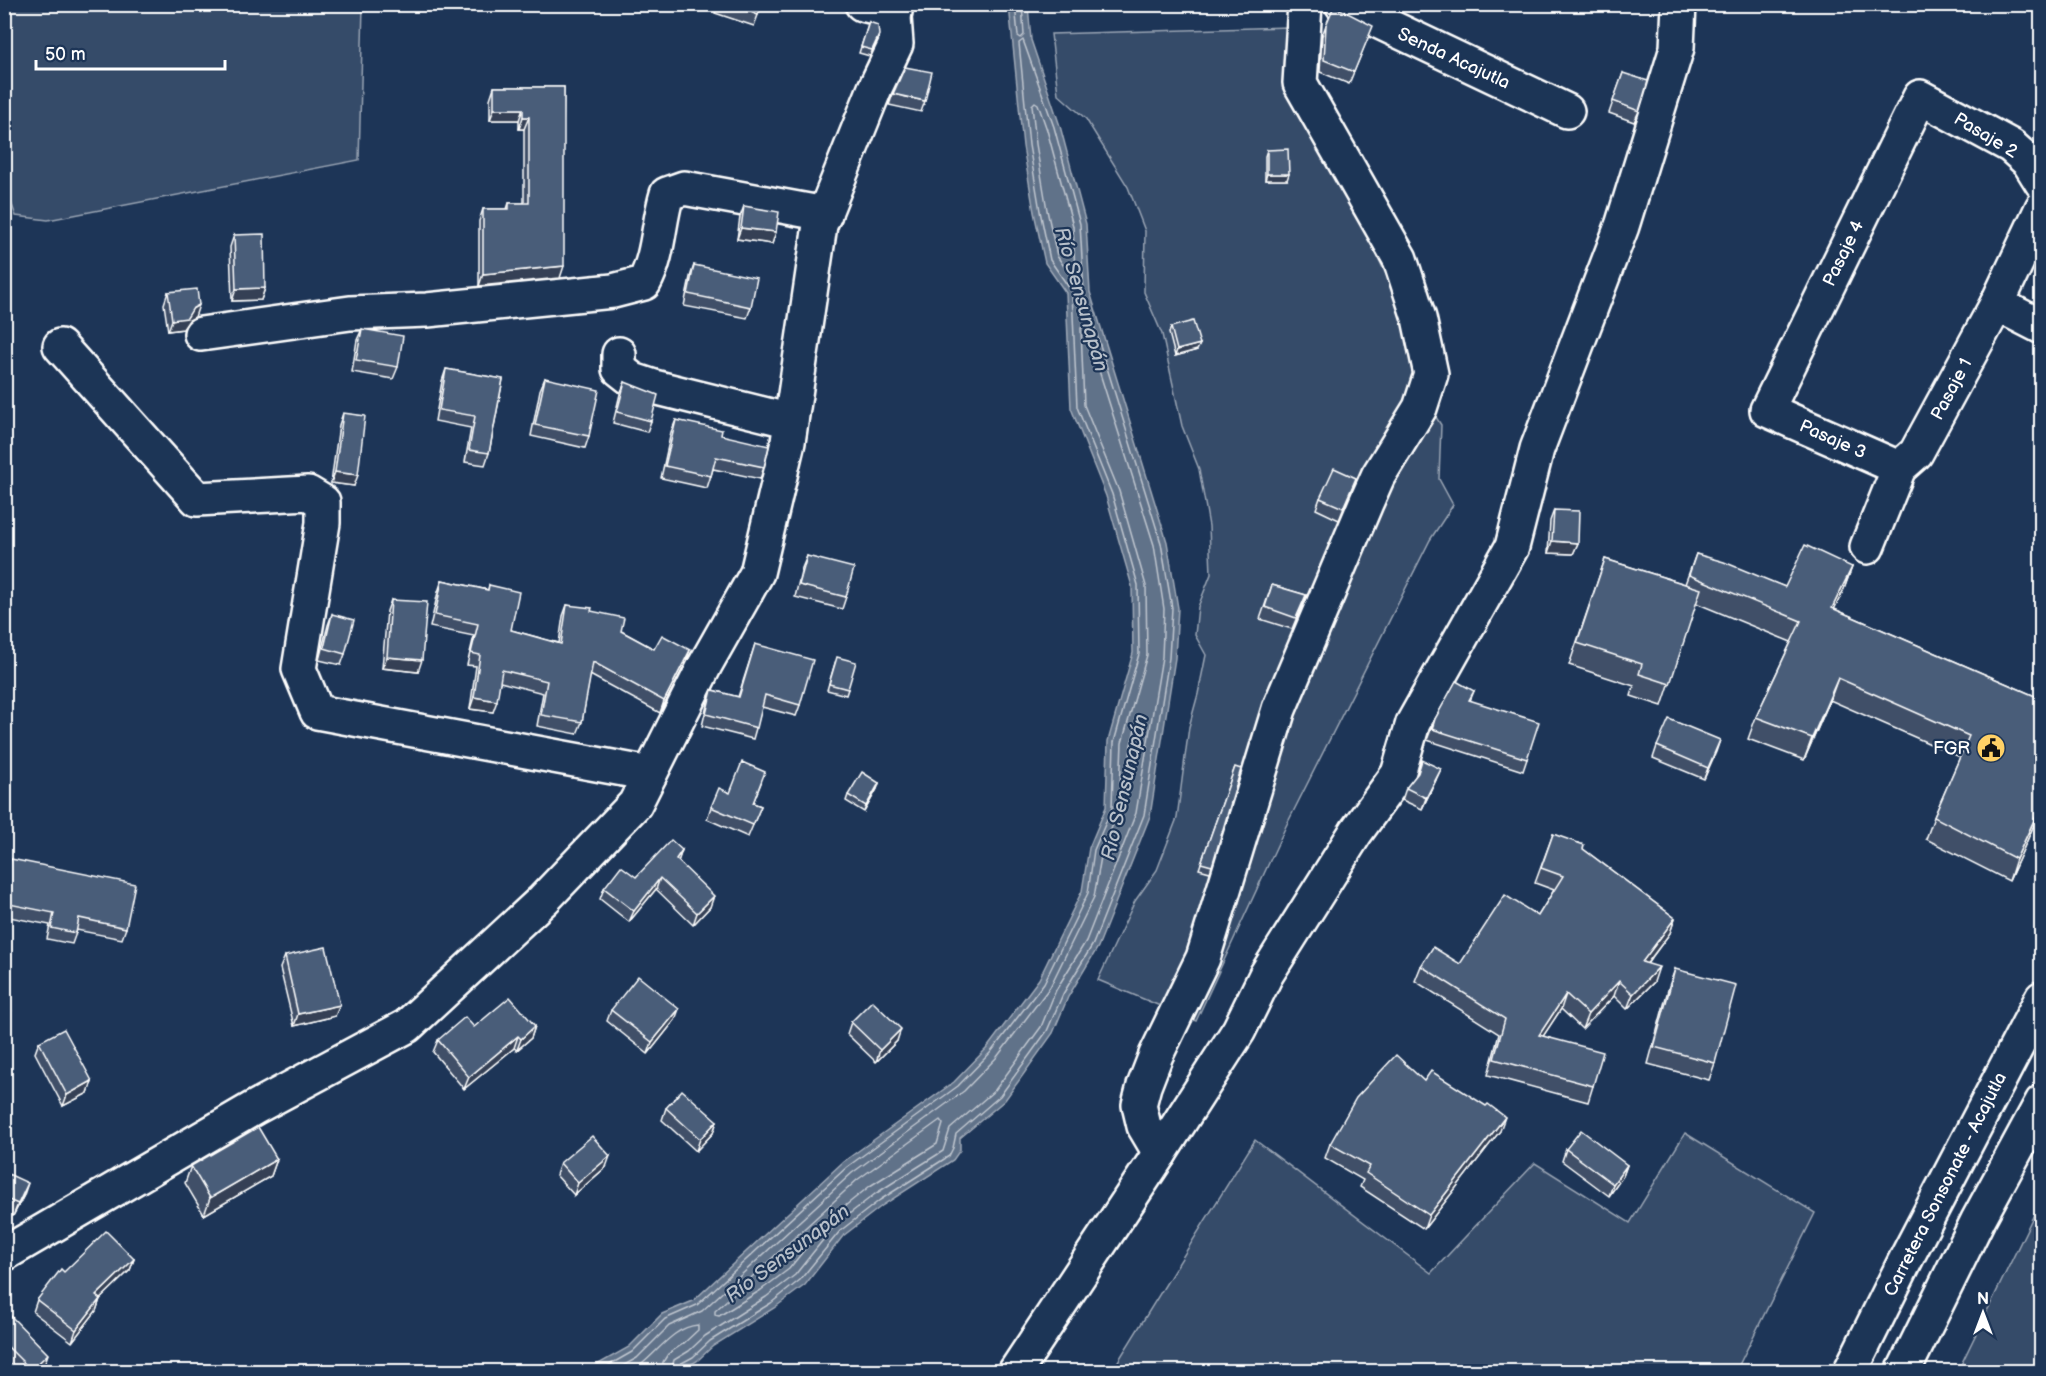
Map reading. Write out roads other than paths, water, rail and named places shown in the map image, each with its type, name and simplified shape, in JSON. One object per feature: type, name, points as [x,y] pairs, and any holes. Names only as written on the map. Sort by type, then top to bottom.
[{"type":"main road","points":[[4,1254],[254,1108],[407,1026],[543,900],[635,804],[705,665],[758,573],[791,421],[820,225],[875,88],[896,44],[894,8],[862,4]]},
{"type":"main road","points":[[1160,1154],[1144,1125],[1139,1106],[1144,1086],[1156,1054],[1203,958],[1279,709],[1378,476],[1420,408],[1431,374],[1419,318],[1400,259],[1300,83],[1305,4]]},
{"type":"main road","name":"Senda Acajutla","points":[[1342,4],[1567,111]]},
{"type":"main road","points":[[1015,1371],[1160,1154],[1239,1030],[1266,975],[1356,832],[1398,774],[1413,723],[1512,547],[1537,449],[1622,226],[1677,48],[1679,4]]},
{"type":"main road","name":"Pasaje 2","points":[[1920,97],[2011,147],[2029,162],[2042,183]]},
{"type":"main road","name":"Pasaje 4","points":[[1767,410],[1920,97]]},
{"type":"main road","points":[[201,333],[351,313],[427,310],[613,291],[644,283],[652,268],[667,195],[684,188],[825,214]]},
{"type":"main road","name":"Pasaje 1","points":[[1899,468],[1916,453],[1997,304],[2042,208]]},
{"type":"main road","points":[[1997,304],[2042,327]]},
{"type":"main road","points":[[60,346],[197,499],[308,493],[323,502],[323,524],[299,669],[317,712],[650,774]]},
{"type":"main road","points":[[620,354],[620,369],[633,380],[791,421]]},
{"type":"main road","name":"Pasaje 3","points":[[1767,410],[1899,468]]},
{"type":"main road","points":[[1867,547],[1899,468]]},
{"type":"main road","name":"Carretera Sonsonate - Acajutla","points":[[1850,1371],[1908,1254],[2042,998]]},
{"type":"main road","points":[[1903,1371],[1978,1220],[2042,1102]]},
{"type":"water","name":"Río Sensunapán","points":[[1009,5],[1028,5],[1031,40],[1060,126],[1086,224],[1090,292],[1167,542],[1178,608],[1175,658],[1150,816],[1098,947],[1068,997],[1053,1033],[1005,1100],[960,1138],[960,1150],[953,1160],[883,1205],[843,1236],[805,1285],[678,1372],[586,1371],[629,1347],[662,1314],[693,1301],[843,1162],[954,1082],[987,1048],[1039,979],[1082,891],[1089,848],[1106,807],[1108,741],[1133,653],[1132,586],[1106,496],[1071,408],[1066,293],[1045,263],[1034,212],[1023,146]]},
{"type":"place","name":"FGR","points":[[1991,748]]}]
